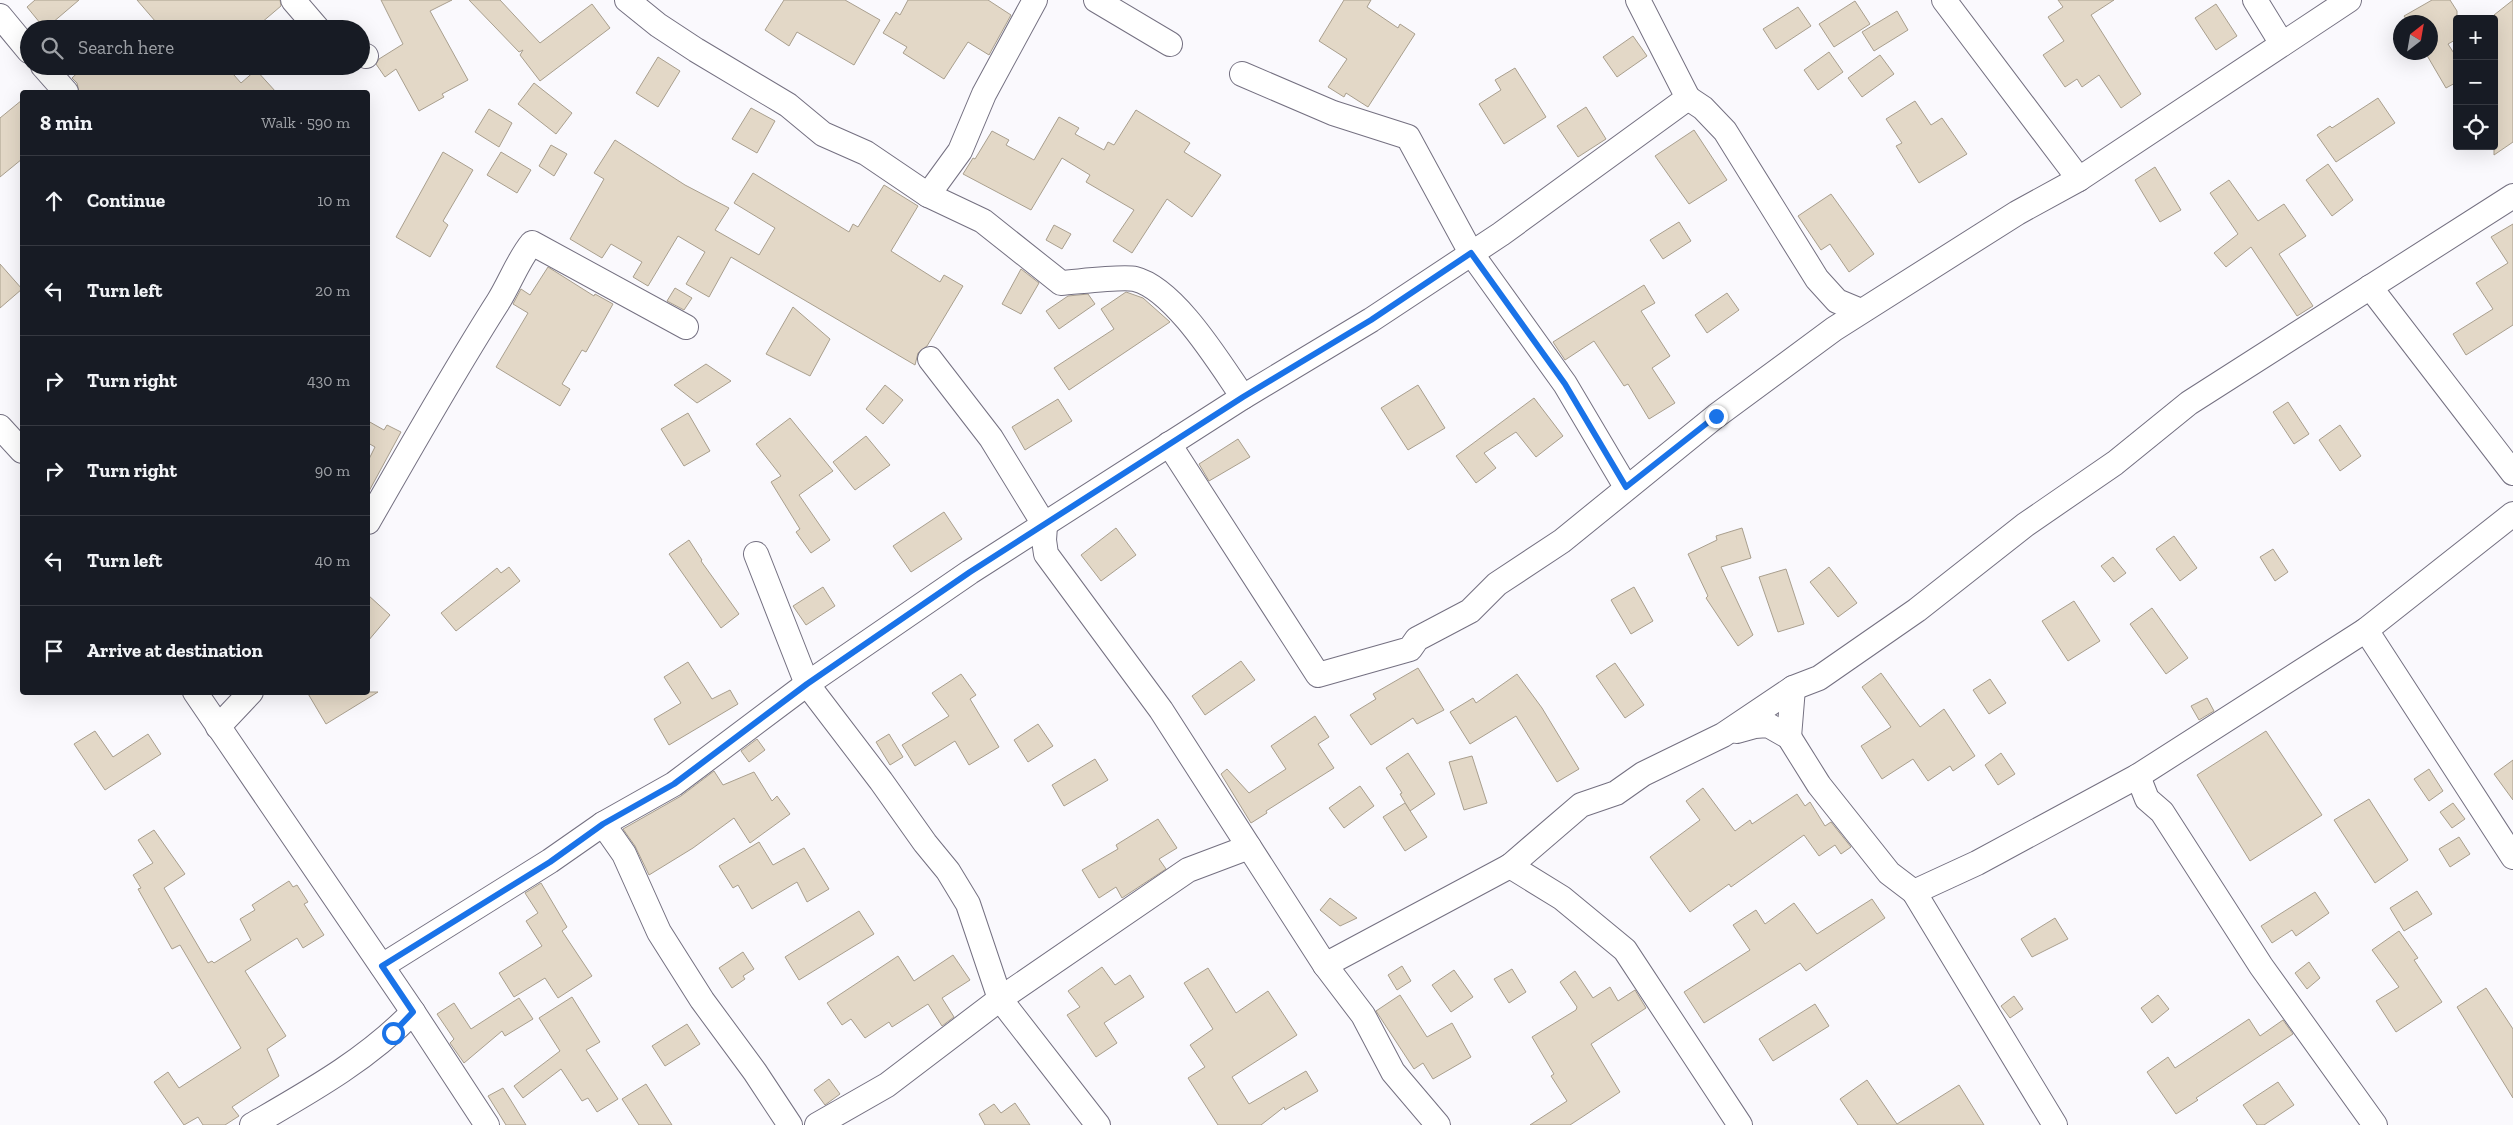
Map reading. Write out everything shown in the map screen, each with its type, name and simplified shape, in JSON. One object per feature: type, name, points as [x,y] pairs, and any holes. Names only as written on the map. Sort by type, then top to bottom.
[{"type":"street","points":[[293,0],[310,20]]},
{"type":"street","points":[[627,0],[658,25],[696,50],[788,104],[823,134],[866,153],[928,195],[983,221],[1061,283],[1134,279],[1160,293],[1191,324],[1243,397]]},
{"type":"street","points":[[928,195],[960,151],[984,94],[1035,0]]},
{"type":"street","points":[[1096,0],[1170,44]]},
{"type":"street","points":[[1638,0],[1688,98],[1703,108],[1725,131],[1817,278],[1837,301],[1861,310]]},
{"type":"street","points":[[1944,0],[2079,178]]},
{"type":"street","points":[[2255,0],[2282,44]]},
{"type":"street","points":[[1169,444],[1318,675],[1410,649],[1417,639],[1470,611],[1496,584],[1562,541],[1626,487],[1716,416],[1861,310],[2017,213],[2079,178],[2349,0]]},
{"type":"street","points":[[0,16],[20,40]]},
{"type":"street","points":[[1242,74],[1333,113],[1408,137],[1471,253],[1565,384],[1626,487]]},
{"type":"street","points":[[51,75],[64,90]]},
{"type":"street","points":[[382,966],[550,862],[603,824],[674,784],[807,684],[970,572],[1045,526],[1243,397],[1371,320],[1501,234],[1688,98]]},
{"type":"street","points":[[1723,736],[1794,688],[1819,678],[1917,610],[2025,524],[2115,463],[2189,403],[2513,196]]},
{"type":"street","points":[[370,519],[470,346],[510,283],[524,253],[532,242],[555,257],[686,327]]},
{"type":"street","points":[[2370,287],[2513,473]]},
{"type":"street","points":[[1834,329],[1837,301]]},
{"type":"street","points":[[930,359],[991,438],[1045,526],[1046,554],[1161,710],[1325,965],[1363,1015],[1393,1072],[1438,1125]]},
{"type":"street","points":[[0,427],[20,449]]},
{"type":"street","points":[[1914,892],[1977,864],[2138,776],[2366,630],[2513,514]]},
{"type":"street","points":[[1013,546],[1046,554]]},
{"type":"street","points":[[756,554],[807,684],[881,781],[925,843],[948,871],[968,904],[1000,999],[1098,1125]]},
{"type":"street","points":[[2366,630],[2513,857]]},
{"type":"street","points":[[1789,737],[1794,688]]},
{"type":"street","points":[[197,695],[382,966],[487,1125]]},
{"type":"street","points":[[218,727],[248,695]]},
{"type":"street","points":[[1325,965],[1510,866],[1581,805],[1616,794],[1643,774],[1723,736],[1756,726],[1768,725],[1789,737],[1819,785],[1889,873],[1914,892],[2055,1125]]},
{"type":"street","points":[[2138,776],[2147,799],[2162,812],[2261,966],[2375,1125]]},
{"type":"street","points":[[2490,823],[2513,824]]},
{"type":"street","points":[[603,824],[624,854],[659,932],[702,1000],[756,1072],[790,1125]]},
{"type":"street","points":[[817,1125],[887,1085],[1000,999],[1188,870],[1249,847]]},
{"type":"street","points":[[1510,866],[1562,898],[1625,950],[1740,1125]]},
{"type":"street","points":[[252,1125],[310,1092],[366,1056],[393,1033],[413,1012]]},
{"type":"building","points":[[35,0],[79,0],[56,20],[38,20],[27,7]]},
{"type":"building","points":[[137,0],[280,0],[281,6],[265,20],[154,20]]},
{"type":"building","points":[[381,0],[452,0],[430,11],[468,80],[442,94],[444,97],[419,111],[396,69],[385,77],[376,64],[379,59],[403,44]]},
{"type":"building","points":[[469,0],[500,0],[540,43],[592,4],[610,28],[540,81],[520,55],[523,50],[519,52]]},
{"type":"building","points":[[784,0],[845,0],[880,20],[854,65],[797,32],[789,46],[765,30]]},
{"type":"building","points":[[908,0],[988,0],[1011,15],[989,55],[968,42],[944,79],[903,53],[907,47],[883,33],[896,12],[900,15]]},
{"type":"building","points":[[1344,0],[1371,0],[1367,7],[1398,28],[1400,24],[1415,34],[1368,107],[1346,93],[1344,97],[1328,87],[1347,59],[1319,41]]},
{"type":"building","points":[[2058,0],[2114,0],[2091,15],[2141,94],[2121,108],[2099,75],[2082,87],[2077,79],[2065,87],[2043,55],[2064,41],[2048,17],[2063,7]]},
{"type":"building","points":[[2432,0],[2450,0],[2457,11],[2457,15],[2453,15],[2453,41],[2448,44],[2453,52],[2453,84],[2446,88],[2430,60],[2438,60],[2438,15],[2406,15]]},
{"type":"building","points":[[2513,0],[2513,142],[2494,155],[2494,150],[2498,150],[2498,15],[2494,15]]},
{"type":"building","points":[[1855,1],[1870,24],[1834,47],[1819,24]]},
{"type":"building","points":[[2216,4],[2237,36],[2216,50],[2195,18]]},
{"type":"building","points":[[1798,7],[1811,26],[1776,49],[1763,29]]},
{"type":"building","points":[[1897,11],[1908,30],[1874,51],[1862,32]]},
{"type":"building","points":[[1633,36],[1647,56],[1617,77],[1603,57]]},
{"type":"building","points":[[1829,52],[1843,72],[1818,90],[1804,70]]},
{"type":"building","points":[[1880,55],[1894,74],[1862,97],[1848,78]]},
{"type":"building","points":[[658,57],[680,71],[658,107],[636,93]]},
{"type":"building","points":[[1515,68],[1546,117],[1504,144],[1479,104],[1501,90],[1495,80]]},
{"type":"building","points":[[75,75],[234,75],[241,83],[250,75],[261,75],[274,90],[79,90],[77,83],[72,78]]},
{"type":"building","points":[[534,83],[572,113],[556,134],[518,104]]},
{"type":"building","points":[[2378,98],[2395,123],[2336,162],[2317,135],[2330,126],[2332,128]]},
{"type":"building","points":[[1915,101],[1931,125],[1942,118],[1967,154],[1919,183],[1896,146],[1902,143],[1886,119]]},
{"type":"building","points":[[20,102],[20,161],[0,177],[0,118]]},
{"type":"building","points":[[1586,107],[1606,139],[1578,157],[1557,126]]},
{"type":"building","points":[[751,108],[775,121],[757,153],[732,139]]},
{"type":"building","points":[[489,109],[512,123],[499,147],[475,132]]},
{"type":"building","points":[[1136,110],[1190,143],[1184,152],[1221,175],[1192,217],[1167,199],[1132,253],[1113,241],[1134,210],[1086,182],[1090,175],[1062,158],[1031,210],[963,174],[973,158],[975,159],[992,131],[1009,140],[1006,145],[1034,160],[1059,117],[1079,128],[1075,134],[1104,150],[1108,142],[1114,145]]},
{"type":"building","points":[[1694,130],[1727,180],[1689,204],[1655,156]]},
{"type":"building","points":[[615,140],[685,185],[729,208],[715,230],[759,255],[775,228],[734,203],[753,173],[849,232],[853,224],[858,227],[884,185],[918,206],[891,251],[940,282],[944,275],[963,286],[927,346],[918,353],[915,365],[731,257],[709,297],[686,284],[705,252],[678,236],[648,286],[633,277],[642,262],[611,244],[602,258],[570,239],[604,179],[594,173]]},
{"type":"building","points":[[551,145],[567,154],[554,176],[539,166]]},
{"type":"building","points":[[443,152],[473,170],[443,221],[448,225],[430,257],[396,237]]},
{"type":"building","points":[[501,152],[531,170],[517,193],[487,175]]},
{"type":"building","points":[[2328,164],[2353,200],[2332,216],[2306,180]]},
{"type":"building","points":[[2155,167],[2181,210],[2160,222],[2135,180]]},
{"type":"building","points":[[2229,180],[2258,221],[2284,204],[2306,236],[2279,254],[2313,306],[2297,316],[2251,247],[2226,267],[2214,253],[2238,234],[2210,193]]},
{"type":"building","points":[[1831,194],[1874,254],[1849,272],[1830,244],[1821,250],[1798,216]]},
{"type":"building","points":[[1679,222],[1691,241],[1663,259],[1650,240]]},
{"type":"building","points":[[2513,224],[2513,325],[2466,355],[2453,334],[2493,309],[2476,283],[2508,263],[2491,237]]},
{"type":"building","points":[[1054,225],[1071,234],[1062,249],[1046,240]]},
{"type":"building","points":[[0,264],[20,287],[20,291],[0,308]]},
{"type":"building","points":[[548,267],[594,296],[595,294],[613,304],[586,352],[582,350],[562,384],[570,389],[560,406],[496,367],[528,313],[513,304],[521,289],[530,295]]},
{"type":"building","points":[[1021,269],[1039,283],[1021,314],[1002,304]]},
{"type":"building","points":[[1644,285],[1655,303],[1641,311],[1670,356],[1652,368],[1675,403],[1649,419],[1628,384],[1624,386],[1594,341],[1565,360],[1553,342]]},
{"type":"building","points":[[675,288],[692,298],[684,310],[667,301]]},
{"type":"building","points":[[1126,292],[1143,298],[1170,322],[1069,390],[1054,368],[1114,329],[1101,309]]},
{"type":"building","points":[[1727,293],[1739,310],[1707,333],[1695,315]]},
{"type":"building","points":[[1088,294],[1095,304],[1059,329],[1046,311],[1068,296]]},
{"type":"building","points":[[793,307],[830,339],[810,376],[766,354]]},
{"type":"building","points":[[706,364],[731,381],[697,403],[674,385]]},
{"type":"building","points":[[885,385],[903,400],[883,424],[866,409]]},
{"type":"building","points":[[1418,385],[1445,428],[1408,450],[1381,408]]},
{"type":"building","points":[[1534,398],[1563,436],[1536,457],[1516,432],[1484,453],[1496,468],[1476,483],[1456,456]]},
{"type":"building","points":[[1058,399],[1072,421],[1025,450],[1012,427]]},
{"type":"building","points":[[2288,402],[2309,434],[2294,444],[2273,412]]},
{"type":"building","points":[[688,413],[710,451],[684,466],[661,429]]},
{"type":"building","points":[[790,418],[833,471],[799,495],[830,540],[811,553],[796,532],[800,529],[771,482],[781,476],[756,444]]},
{"type":"building","points":[[370,422],[384,430],[387,425],[401,432],[370,489],[370,457],[375,447],[370,444]]},
{"type":"building","points":[[2340,425],[2361,456],[2340,471],[2319,440]]},
{"type":"building","points":[[866,436],[890,465],[855,490],[833,462]]},
{"type":"building","points":[[1238,439],[1250,457],[1209,481],[1199,464]]},
{"type":"building","points":[[944,512],[962,539],[911,572],[893,546]]},
{"type":"building","points":[[1116,528],[1136,555],[1101,581],[1081,555]]},
{"type":"building","points":[[1742,528],[1751,558],[1721,567],[1753,635],[1738,646],[1706,598],[1708,596],[1688,554],[1717,540],[1716,536]]},
{"type":"building","points":[[2174,536],[2197,568],[2180,581],[2156,549]]},
{"type":"building","points":[[689,540],[701,561],[739,614],[721,628],[669,554]]},
{"type":"building","points":[[2273,549],[2288,572],[2275,581],[2260,557]]},
{"type":"building","points":[[2113,557],[2126,573],[2114,582],[2101,566]]},
{"type":"building","points":[[509,567],[520,581],[456,631],[441,613],[497,568],[501,573]]},
{"type":"building","points":[[1829,567],[1857,603],[1838,617],[1810,582]]},
{"type":"building","points":[[1786,569],[1804,624],[1778,632],[1759,577]]},
{"type":"building","points":[[823,587],[835,606],[806,625],[793,606]]},
{"type":"building","points":[[1634,587],[1653,621],[1631,634],[1611,600]]},
{"type":"building","points":[[370,597],[390,615],[370,639]]},
{"type":"building","points":[[2074,601],[2100,641],[2068,661],[2042,621]]},
{"type":"building","points":[[2152,608],[2188,658],[2166,674],[2130,624]]},
{"type":"building","points":[[1241,661],[1255,680],[1205,715],[1192,696]]},
{"type":"building","points":[[688,662],[712,699],[730,690],[738,704],[669,745],[654,719],[681,703],[664,677]]},
{"type":"building","points":[[1615,663],[1644,705],[1625,718],[1596,676]]},
{"type":"building","points":[[1418,668],[1444,710],[1417,724],[1413,718],[1371,745],[1350,715],[1376,699],[1373,694]]},
{"type":"building","points":[[1881,673],[1920,727],[1944,709],[1975,756],[1953,771],[1950,766],[1928,781],[1913,759],[1882,779],[1861,746],[1891,727],[1862,687]]},
{"type":"building","points":[[961,674],[976,695],[970,699],[999,747],[969,765],[955,741],[915,766],[902,745],[949,716],[932,693]]},
{"type":"building","points":[[1517,674],[1542,708],[1579,769],[1557,782],[1516,716],[1470,744],[1450,712],[1473,698],[1476,703]]},
{"type":"building","points":[[1990,679],[2006,703],[1989,714],[1973,690]]},
{"type":"building","points":[[370,692],[378,692],[326,724],[309,695],[370,695]]},
{"type":"building","points":[[2207,698],[2214,711],[2199,720],[2191,706]]},
{"type":"building","points":[[1315,716],[1329,737],[1318,744],[1334,768],[1266,811],[1267,813],[1251,823],[1221,774],[1227,769],[1249,793],[1286,769],[1271,746]]},
{"type":"building","points":[[1038,724],[1053,746],[1028,762],[1014,740]]},
{"type":"building","points":[[95,731],[113,757],[148,734],[161,754],[105,790],[74,744]]},
{"type":"building","points":[[2266,731],[2322,815],[2250,861],[2197,775]]},
{"type":"building","points":[[889,734],[903,757],[890,765],[876,742]]},
{"type":"building","points":[[757,739],[765,750],[749,762],[741,751]]},
{"type":"building","points":[[1408,753],[1435,794],[1410,811],[1400,794],[1402,793],[1386,768]]},
{"type":"building","points":[[2001,753],[2015,774],[1998,785],[1985,765]]},
{"type":"building","points":[[1472,756],[1487,803],[1464,810],[1449,762]]},
{"type":"building","points":[[1095,759],[1108,780],[1064,806],[1052,785]]},
{"type":"building","points":[[2513,760],[2513,800],[2494,774]]},
{"type":"building","points":[[2429,769],[2443,791],[2429,801],[2414,779]]},
{"type":"building","points":[[714,771],[723,785],[754,772],[772,801],[777,796],[790,814],[750,843],[734,818],[693,848],[649,875],[635,846],[623,829],[681,796]]},
{"type":"building","points":[[1360,786],[1374,806],[1344,828],[1329,808]]},
{"type":"building","points":[[1703,788],[1735,831],[1750,820],[1752,824],[1797,794],[1805,806],[1810,802],[1825,826],[1831,822],[1851,847],[1841,854],[1835,845],[1819,856],[1804,835],[1731,887],[1729,884],[1690,912],[1650,857],[1700,820],[1686,801]]},
{"type":"building","points":[[2369,799],[2408,860],[2375,883],[2334,820]]},
{"type":"building","points":[[1405,803],[1427,837],[1405,851],[1383,817]]},
{"type":"building","points":[[2453,803],[2465,819],[2452,828],[2440,812]]},
{"type":"building","points":[[1158,819],[1177,848],[1159,859],[1166,869],[1122,898],[1116,887],[1099,898],[1082,870],[1118,849],[1116,845]]},
{"type":"building","points":[[154,830],[185,874],[164,888],[208,963],[212,961],[214,963],[251,940],[240,919],[255,910],[252,905],[289,881],[293,887],[297,885],[308,902],[304,904],[324,935],[303,948],[297,938],[245,971],[286,1036],[267,1049],[279,1076],[232,1107],[239,1116],[225,1125],[203,1125],[198,1117],[184,1125],[154,1082],[168,1072],[179,1088],[241,1048],[180,945],[172,949],[138,889],[141,888],[133,875],[153,863],[138,840]]},
{"type":"building","points":[[2459,837],[2470,854],[2450,867],[2439,849]]},
{"type":"building","points":[[759,842],[773,865],[804,848],[829,889],[807,902],[797,882],[752,909],[738,885],[733,888],[719,866]]},
{"type":"building","points":[[541,883],[567,927],[562,931],[592,976],[558,998],[545,978],[514,997],[499,973],[542,946],[526,921],[538,913],[525,893]]},
{"type":"building","points":[[2417,891],[2432,914],[2404,931],[2390,908]]},
{"type":"building","points":[[2315,892],[2329,913],[2296,936],[2292,930],[2272,943],[2261,926]]},
{"type":"building","points":[[1330,898],[1357,918],[1340,926],[1320,910]]},
{"type":"building","points":[[1872,899],[1885,918],[1806,971],[1800,963],[1704,1023],[1684,992],[1750,950],[1733,925],[1756,910],[1765,924],[1794,903],[1817,934]]},
{"type":"building","points":[[859,911],[874,934],[799,980],[785,957]]},
{"type":"building","points":[[2055,918],[2068,939],[2032,957],[2021,939]]},
{"type":"building","points":[[2399,931],[2418,958],[2414,960],[2442,1002],[2396,1032],[2376,1001],[2399,987],[2372,950]]},
{"type":"building","points":[[743,952],[754,969],[743,976],[745,979],[732,988],[719,968]]},
{"type":"building","points":[[953,955],[970,980],[942,998],[954,1017],[942,1026],[928,1004],[892,1027],[889,1022],[865,1038],[851,1019],[842,1025],[827,1003],[898,956],[914,981]]},
{"type":"building","points":[[2309,962],[2320,978],[2307,989],[2295,973]]},
{"type":"building","points":[[1402,966],[1411,981],[1397,990],[1388,975]]},
{"type":"building","points":[[1102,967],[1115,985],[1130,975],[1144,997],[1104,1023],[1117,1043],[1096,1057],[1067,1015],[1080,1007],[1068,991]]},
{"type":"building","points":[[1208,968],[1236,1013],[1268,991],[1297,1035],[1232,1077],[1249,1104],[1306,1071],[1318,1091],[1285,1110],[1284,1107],[1261,1125],[1218,1125],[1188,1078],[1205,1067],[1190,1045],[1213,1029],[1184,983]]},
{"type":"building","points":[[1512,969],[1526,992],[1509,1003],[1494,979]]},
{"type":"building","points":[[1454,970],[1473,997],[1451,1012],[1432,985]]},
{"type":"building","points":[[1575,971],[1593,998],[1610,987],[1618,1001],[1635,990],[1646,1008],[1591,1044],[1620,1092],[1570,1125],[1530,1125],[1567,1101],[1551,1076],[1554,1074],[1532,1037],[1576,1010],[1577,1007],[1560,982]]},
{"type":"building","points":[[2486,988],[2513,1029],[2513,1098],[2457,1007]]},
{"type":"building","points":[[1400,995],[1427,1037],[1452,1023],[1471,1057],[1433,1079],[1423,1063],[1414,1069],[1376,1011]]},
{"type":"building","points":[[2158,995],[2169,1009],[2152,1023],[2141,1008]]},
{"type":"building","points":[[2014,996],[2023,1009],[2010,1018],[2001,1006]]},
{"type":"building","points":[[572,997],[600,1042],[586,1050],[618,1099],[597,1112],[588,1098],[582,1101],[561,1069],[523,1098],[514,1086],[560,1051],[539,1018]]},
{"type":"building","points":[[519,998],[533,1019],[505,1036],[502,1031],[464,1063],[450,1043],[454,1039],[437,1014],[454,1003],[471,1029]]},
{"type":"building","points":[[1815,1004],[1829,1026],[1773,1061],[1759,1039]]},
{"type":"building","points":[[2249,1019],[2260,1036],[2283,1020],[2293,1034],[2196,1098],[2198,1100],[2176,1114],[2147,1072],[2168,1057],[2175,1068]]},
{"type":"building","points":[[687,1024],[700,1044],[665,1066],[652,1046]]},
{"type":"building","points":[[829,1079],[840,1094],[825,1105],[814,1090]]},
{"type":"building","points":[[1867,1080],[1897,1124],[1959,1085],[1984,1125],[1858,1125],[1840,1099]]},
{"type":"building","points":[[2278,1082],[2294,1105],[2264,1125],[2257,1125],[2243,1105]]},
{"type":"building","points":[[646,1084],[672,1125],[639,1125],[622,1099]]},
{"type":"building","points":[[503,1088],[526,1125],[506,1125],[488,1096]]},
{"type":"building","points":[[1015,1103],[1030,1125],[985,1125],[979,1114],[994,1104],[1001,1113]]},
{"type":"route","points":[[393,1033],[413,1012],[382,966],[550,862],[603,824],[674,784],[807,684],[970,572],[1045,526],[1112,480],[1243,397],[1371,320],[1471,253],[1565,384],[1626,487],[1716,416]]}]
